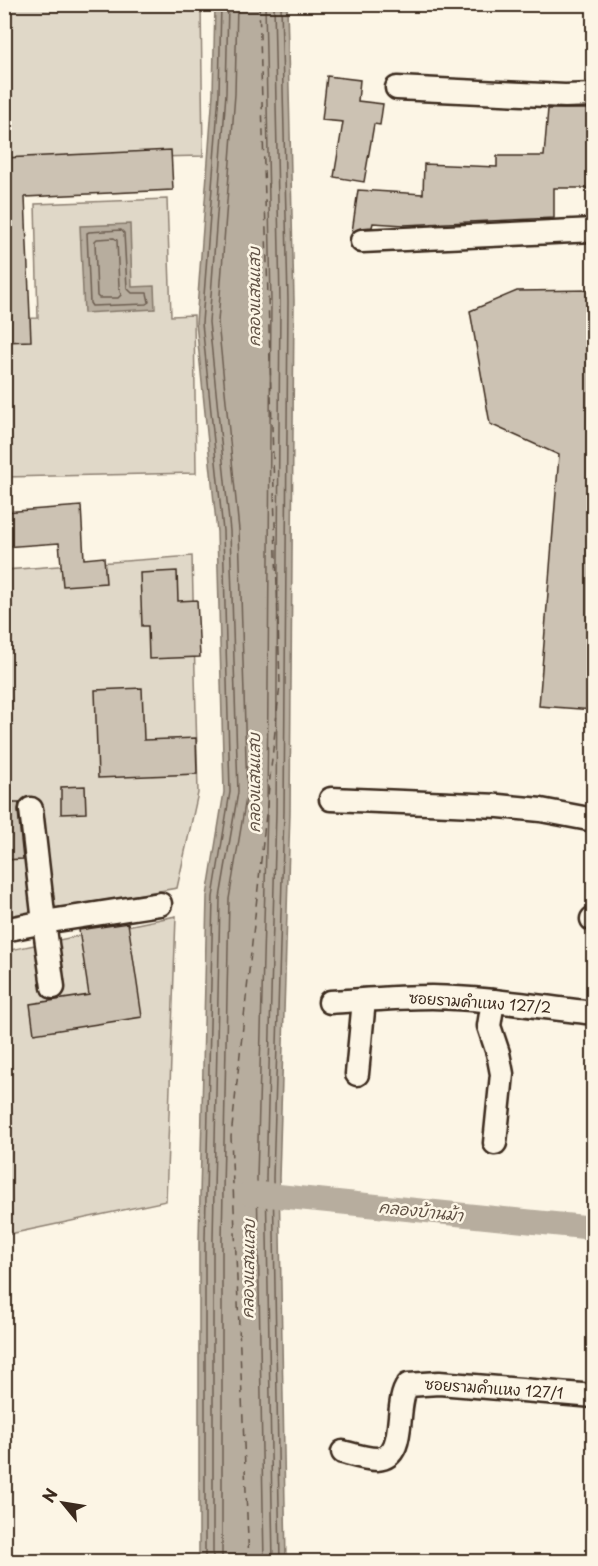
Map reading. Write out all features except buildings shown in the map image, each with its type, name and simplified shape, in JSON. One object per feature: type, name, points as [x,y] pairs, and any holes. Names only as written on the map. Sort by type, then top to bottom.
[{"type":"street","points":[[397,88],[565,96],[594,95]]},
{"type":"street","points":[[362,242],[594,230]]},
{"type":"street","points":[[331,799],[499,806],[541,810],[594,820]]},
{"type":"street","points":[[31,809],[53,987]]},
{"type":"street","points":[[4,930],[160,904]]},
{"type":"street","name":"ซอยรามคำแหง 127/2","points":[[330,1002],[434,997],[493,1001],[594,1013]]},
{"type":"street","points":[[357,1074],[363,1000]]},
{"type":"street","points":[[493,1001],[489,1026],[502,1074],[495,1143]]},
{"type":"street","name":"ซอยรามคำแหง 127/1","points":[[344,1452],[378,1459],[389,1453],[398,1441],[400,1406],[404,1390],[408,1385],[439,1383],[594,1396]]},
{"type":"shaded area","points":[[4,5],[201,5],[203,156],[5,160]]},
{"type":"shaded area","points":[[167,199],[171,316],[194,315],[196,473],[5,477],[4,319],[38,318],[35,204]]},
{"type":"shaded area","points":[[192,556],[198,793],[177,888],[5,917],[5,570]]},
{"type":"shaded area","points":[[176,916],[166,1201],[5,1235],[5,951]]},
{"type":"water","name":"คลองแสนแสบ","points":[[215,5],[287,5],[294,301],[290,812],[279,1178],[286,1562],[199,1561],[199,1239],[207,896],[224,792],[217,532],[196,323],[213,93]]},
{"type":"water","points":[[130,224],[132,287],[154,286],[155,309],[84,313],[80,226]]},
{"type":"waterway","name":"คลองบ้านม้า","points":[[249,1193],[594,1228]]},
{"type":"ferry route","points":[[249,1562],[231,1137],[280,685],[259,4]]}]
